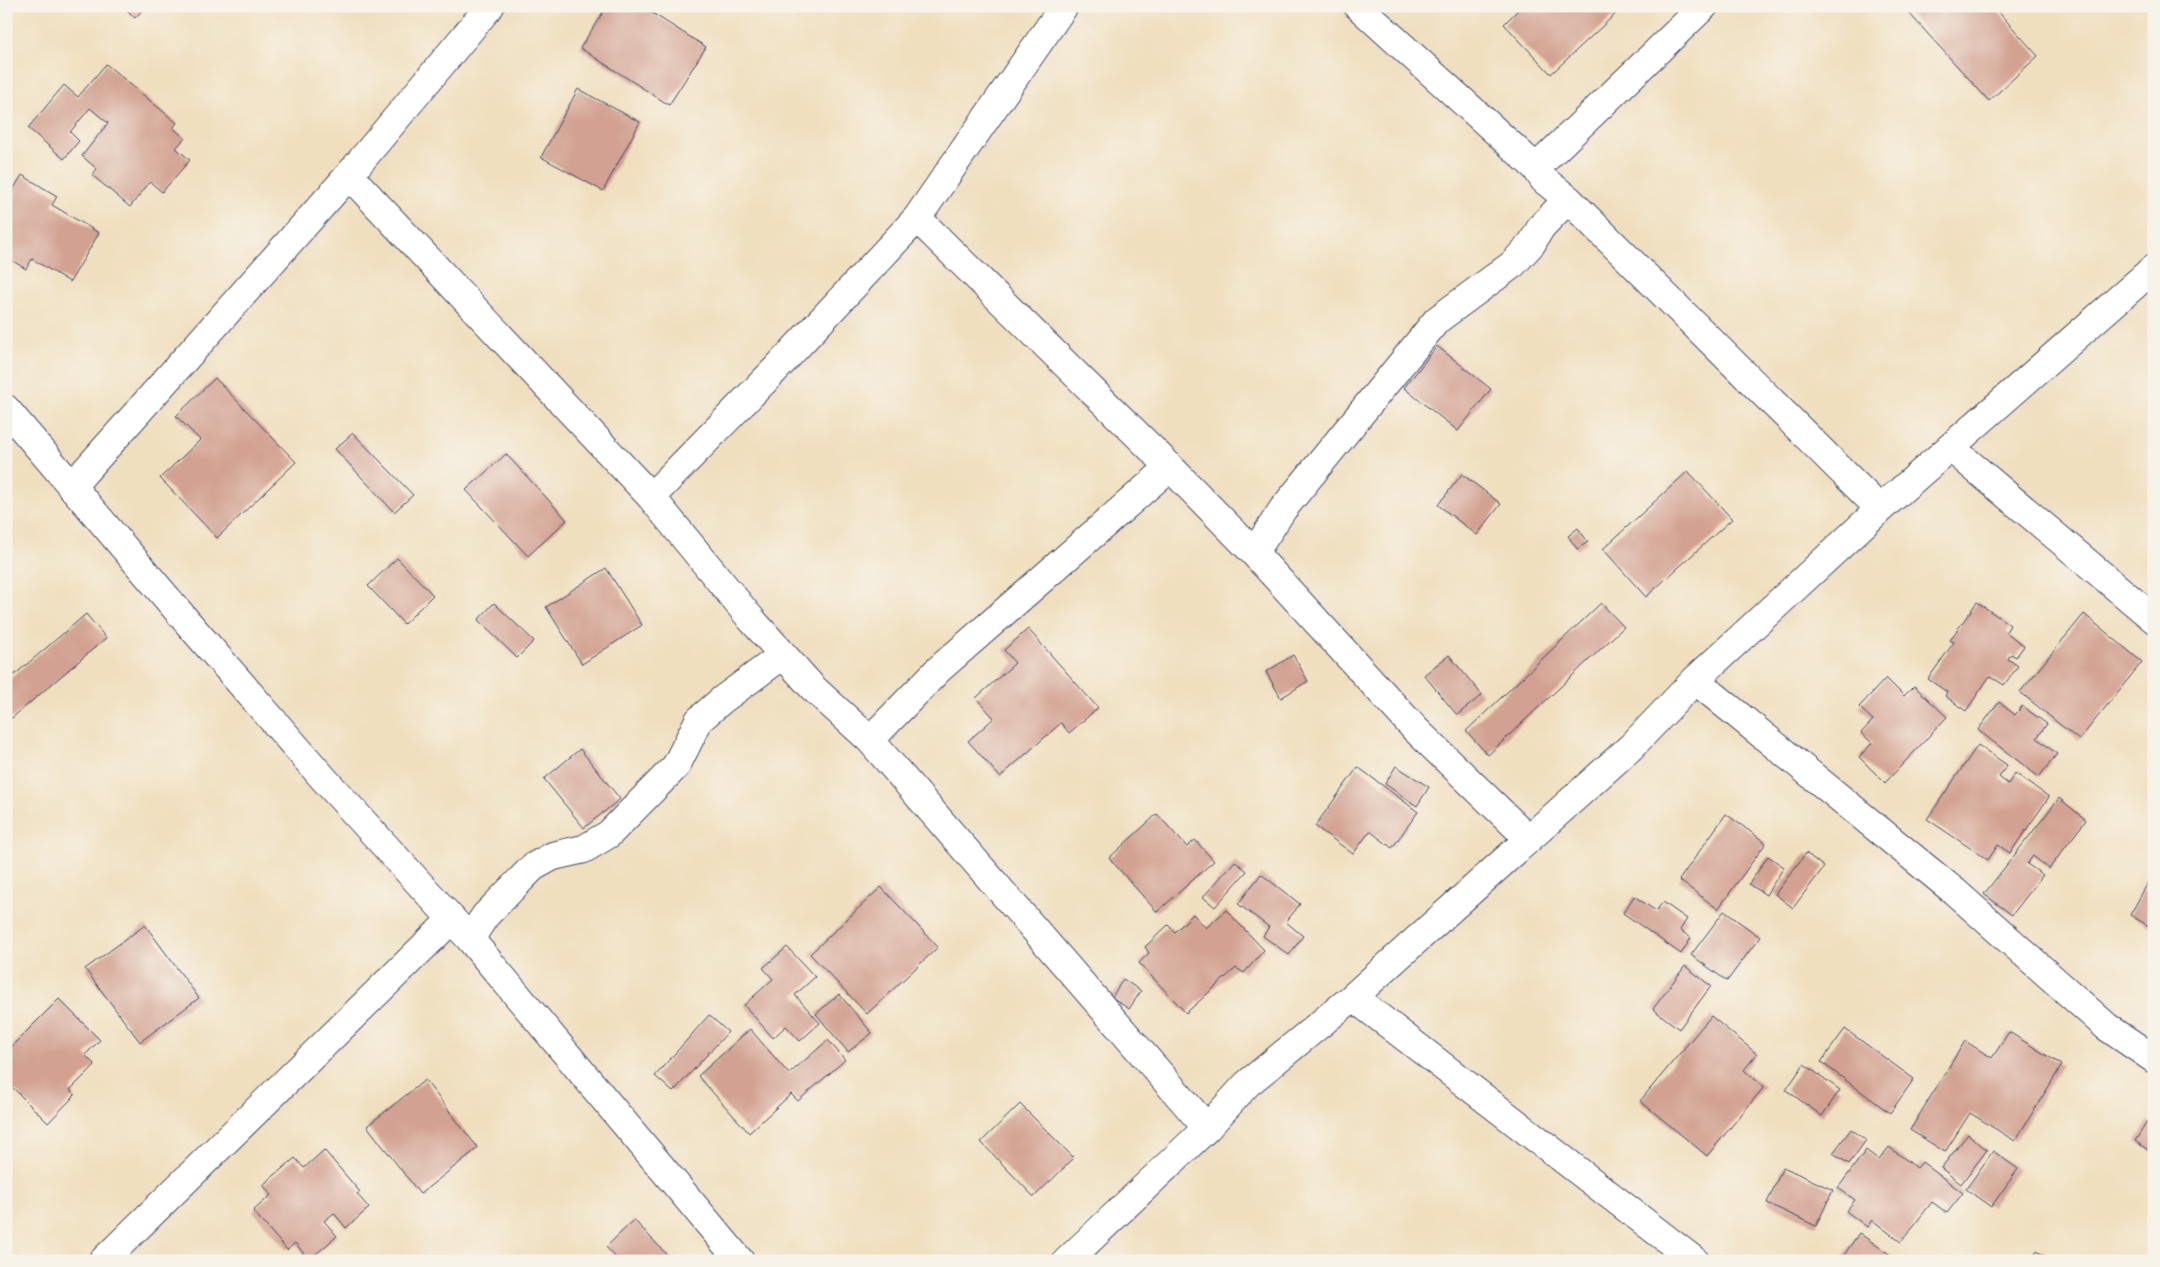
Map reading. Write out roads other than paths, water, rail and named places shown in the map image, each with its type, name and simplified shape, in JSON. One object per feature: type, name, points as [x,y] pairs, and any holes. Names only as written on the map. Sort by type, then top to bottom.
[{"type":"street","points":[[71,487],[349,175],[490,6]]},
{"type":"street","points":[[651,497],[775,370],[917,218],[1064,6]]},
{"type":"street","points":[[1358,6],[1536,168],[1544,180],[1568,200],[1880,509]]},
{"type":"street","points":[[1536,168],[1704,6]]},
{"type":"street","points":[[349,175],[651,497],[812,688],[870,740],[1207,1128]]},
{"type":"street","points":[[1254,554],[1283,510],[1437,320],[1513,264],[1532,243],[1541,227],[1568,200]]},
{"type":"street","points":[[917,218],[1170,467],[1254,554],[1416,730],[1528,838]]},
{"type":"street","points":[[1067,1261],[1207,1128],[1247,1084],[1353,997],[1630,747],[1695,680],[1880,509],[2154,268]]},
{"type":"street","points":[[6,410],[318,771],[470,939],[740,1261]]},
{"type":"street","points":[[1951,448],[2154,618]]},
{"type":"street","points":[[870,740],[938,670],[1170,467]]},
{"type":"street","points":[[470,939],[486,916],[533,867],[553,856],[584,849],[609,834],[676,766],[700,720],[722,700],[783,655]]},
{"type":"street","points":[[1695,680],[1954,891],[2107,1027],[2154,1059]]},
{"type":"street","points":[[103,1261],[452,919]]},
{"type":"street","points":[[1353,997],[1695,1261]]}]
